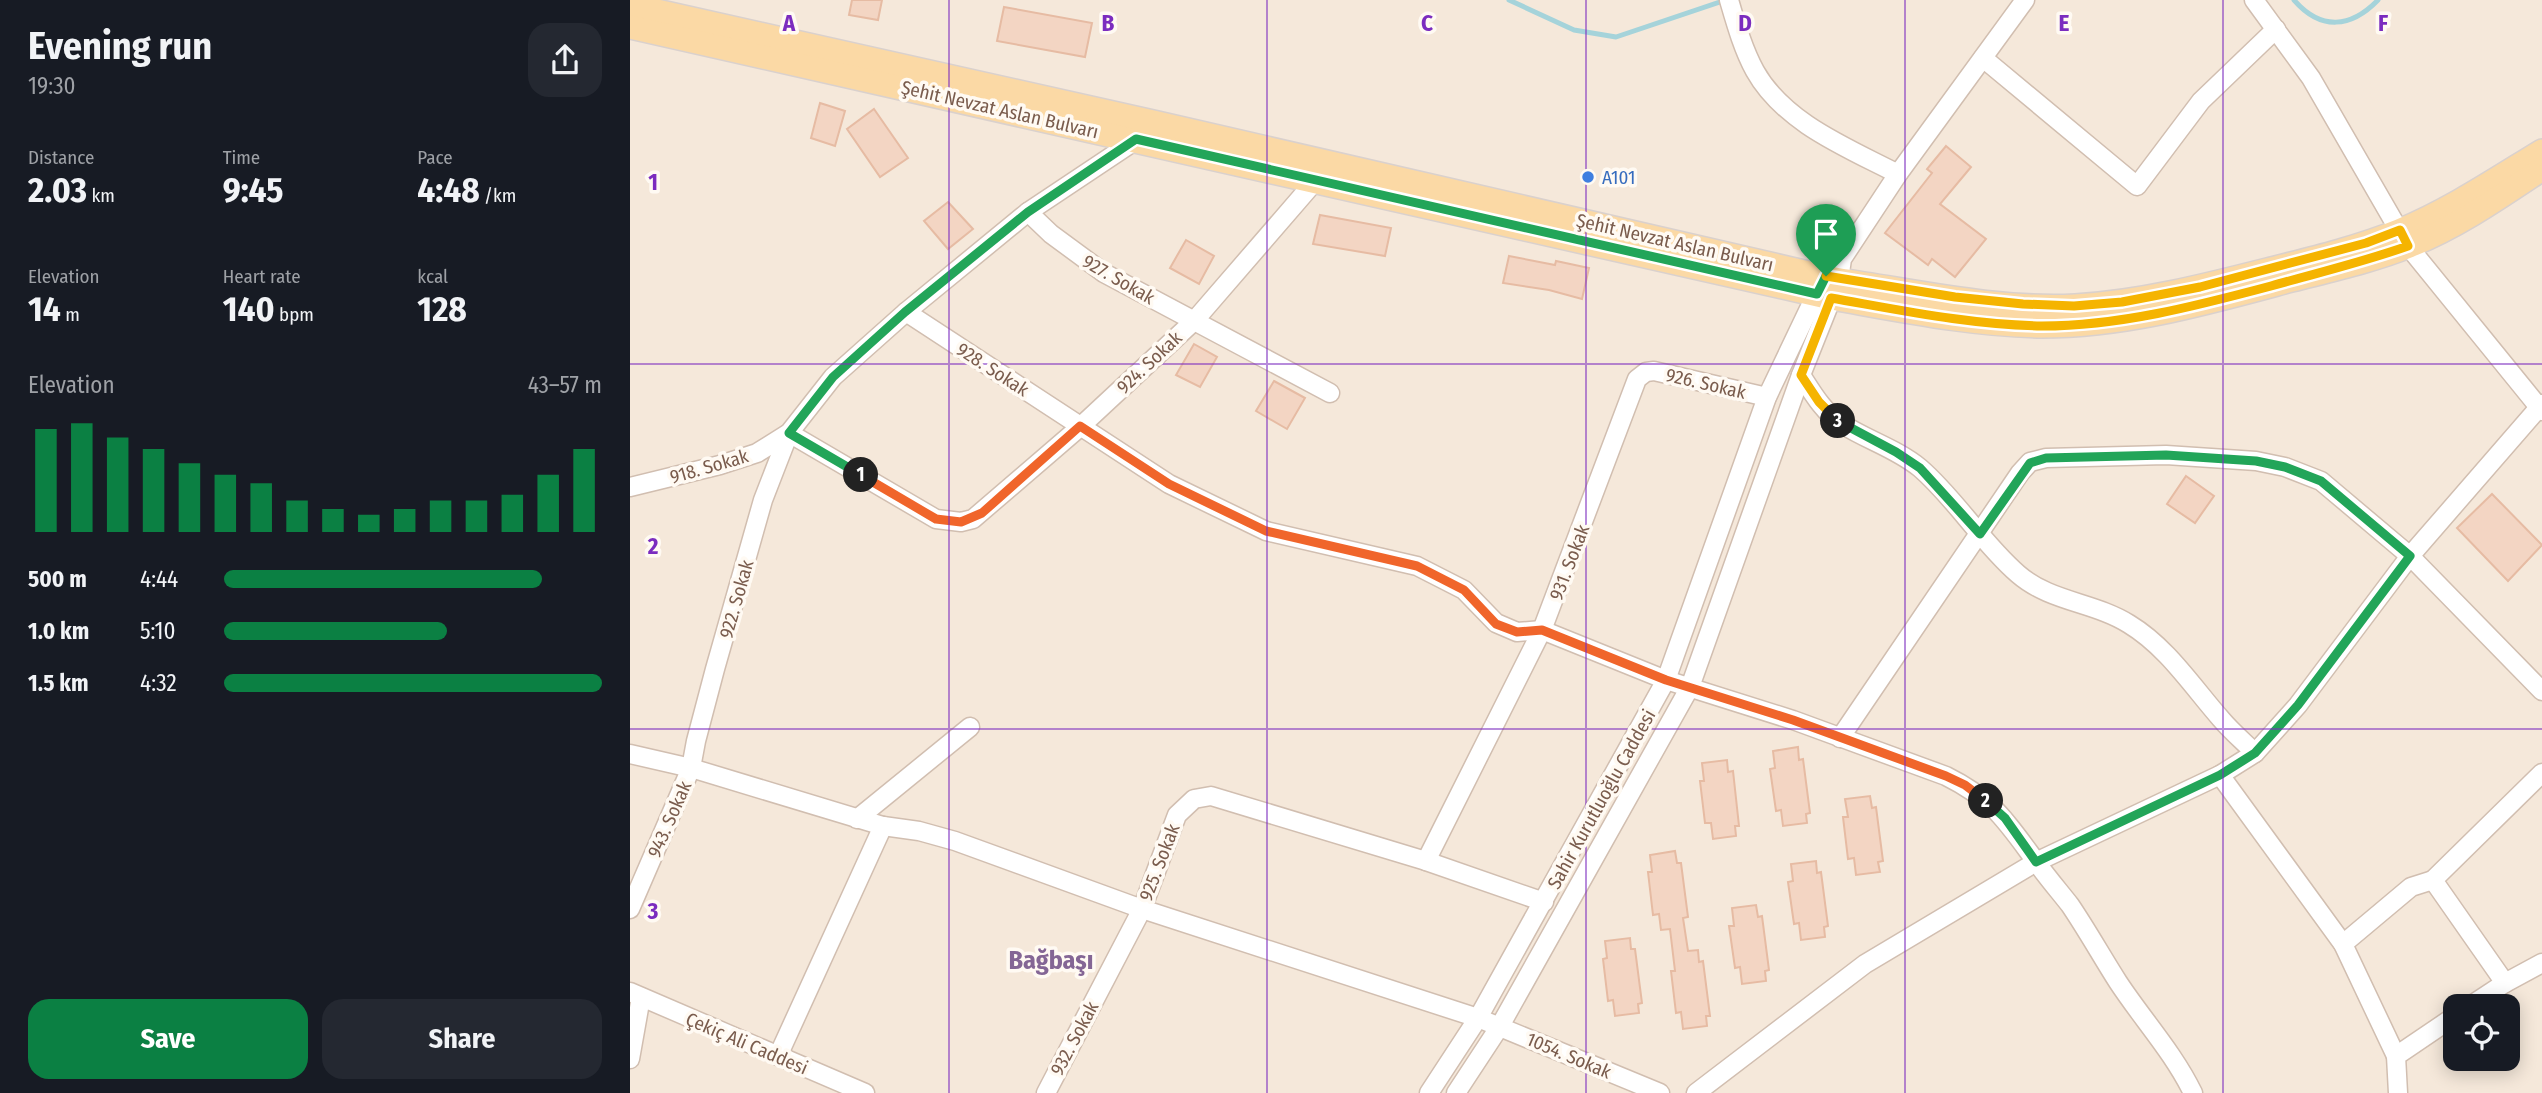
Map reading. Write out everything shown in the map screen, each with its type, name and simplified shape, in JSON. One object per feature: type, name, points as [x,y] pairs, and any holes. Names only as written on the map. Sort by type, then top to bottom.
[{"type":"main road","name":"Şehit Nevzat Aslan Bulvarı","points":[[630,5],[1831,281]]},
{"type":"main road","name":"Şehit Nevzat Aslan Bulvarı","points":[[630,27],[1316,180],[1831,281],[2023,304],[2074,306],[2122,302],[2224,281],[2354,246],[2404,238],[2470,215],[2542,169]]},
{"type":"main road","name":"Şehit Nevzat Aslan Bulvarı","points":[[2404,238],[2443,210],[2542,150]]},
{"type":"street","points":[[1729,0],[1756,73],[1782,105],[1815,130],[1898,174]]},
{"type":"street","points":[[1831,281],[1898,174],[2025,0]]},
{"type":"street","points":[[1696,1093],[1865,964],[2036,862],[2220,775],[2255,753],[2298,705],[2410,556],[2541,408],[2404,238],[2311,78],[2254,0]]},
{"type":"street","points":[[1983,58],[2137,186],[2201,101],[2276,29]]},
{"type":"street","name":"918. Sokak","points":[[630,487],[757,453],[789,433],[833,377],[905,312],[1028,212],[1136,139]]},
{"type":"street","name":"924. Sokak","points":[[789,433],[936,519],[961,522],[982,513],[1195,320],[1316,180]]},
{"type":"street","name":"927. Sokak","points":[[1028,212],[1051,234],[1104,273],[1330,393]]},
{"type":"street","name":"Sahir Kurutluoğlu Caddesi","points":[[1456,1093],[1500,1026],[1690,687],[1801,375],[1831,281]]},
{"type":"street","name":"Sahir Kurutluoğlu Caddesi","points":[[1429,1093],[1478,1018],[1666,680],[1767,397],[1831,281]]},
{"type":"street","name":"928. Sokak","points":[[905,312],[1169,484],[1266,531],[1417,566],[1464,590],[1496,624],[1517,632],[1542,630],[1666,680],[1840,738],[1965,785],[2005,818],[2070,906],[2120,985],[2180,1066],[2193,1093]]},
{"type":"street","name":"926. Sokak","points":[[1646,372],[1654,371],[1767,397]]},
{"type":"street","name":"931. Sokak","points":[[1426,861],[1542,630],[1634,384],[1646,372]]},
{"type":"street","points":[[1801,375],[1819,402],[1839,422],[1920,468],[2018,575],[2071,603],[2104,610],[2158,646],[2224,722],[2255,753]]},
{"type":"street","name":"922. Sokak","points":[[691,768],[715,669],[763,500],[789,433]]},
{"type":"street","points":[[1840,738],[2030,463],[2046,458],[2166,455],[2256,461],[2285,467],[2321,481],[2410,556],[2542,691]]},
{"type":"street","points":[[857,819],[970,727]]},
{"type":"street","name":"1054. Sokak","points":[[630,754],[691,768],[883,826],[919,831],[956,841],[1142,909],[1478,1018],[1660,1093]]},
{"type":"street","name":"943. Sokak","points":[[630,909],[691,768]]},
{"type":"street","points":[[2343,944],[2411,887],[2433,880],[2542,773]]},
{"type":"street","points":[[2220,775],[2343,944],[2396,1056],[2399,1093]]},
{"type":"street","name":"925. Sokak","points":[[1142,909],[1177,815],[1194,799],[1211,796],[1426,861]]},
{"type":"street","points":[[778,1056],[883,826]]},
{"type":"street","points":[[1426,861],[1544,902]]},
{"type":"street","points":[[2433,880],[2505,983]]},
{"type":"street","name":"932. Sokak","points":[[1046,1093],[1142,909]]},
{"type":"street","points":[[2488,994],[2542,963]]},
{"type":"street","points":[[630,1059],[636,995]]},
{"type":"street","name":"Çekiç Ali Caddesi","points":[[636,995],[865,1093]]},
{"type":"street","points":[[2396,1056],[2443,1024]]},
{"type":"shaded area","points":[[630,0],[2542,0],[2542,1093],[630,1093]]},
{"type":"building","points":[[852,0],[882,0],[878,20],[849,15]]},
{"type":"building","points":[[1004,7],[1092,23],[1085,57],[997,41]]},
{"type":"building","points":[[820,103],[845,111],[835,146],[811,138]]},
{"type":"building","points":[[874,109],[908,158],[880,177],[847,129]]},
{"type":"building","points":[[1946,146],[1971,167],[1940,204],[1986,239],[1955,277],[1932,259],[1928,265],[1885,233],[1932,173],[1927,169]]},
{"type":"building","points":[[948,202],[973,229],[948,249],[924,221]]},
{"type":"building","points":[[1320,215],[1391,228],[1385,256],[1313,244]]},
{"type":"building","points":[[1186,240],[1214,256],[1199,284],[1170,268]]},
{"type":"building","points":[[1509,256],[1589,268],[1582,299],[1549,290],[1503,283]]},
{"type":"building","points":[[1194,344],[1217,357],[1200,387],[1176,375]]},
{"type":"building","points":[[1274,381],[1305,398],[1287,429],[1256,411]]},
{"type":"building","points":[[2186,476],[2214,496],[2195,523],[2167,504]]},
{"type":"building","points":[[2492,494],[2542,545],[2508,581],[2457,528]]},
{"type":"building","points":[[1798,747],[1799,760],[1803,759],[1810,813],[1806,814],[1807,823],[1783,826],[1781,810],[1776,811],[1770,769],[1775,768],[1773,751]]},
{"type":"building","points":[[1727,760],[1728,772],[1733,771],[1739,826],[1735,826],[1736,836],[1713,839],[1711,823],[1705,823],[1700,781],[1704,781],[1702,763]]},
{"type":"building","points":[[1870,796],[1872,808],[1876,807],[1883,861],[1878,862],[1880,872],[1856,875],[1854,858],[1848,859],[1843,817],[1848,817],[1845,799]]},
{"type":"building","points":[[1675,851],[1677,863],[1681,863],[1688,917],[1683,918],[1688,951],[1698,950],[1699,962],[1703,961],[1710,1016],[1706,1016],[1707,1026],[1683,1029],[1681,1012],[1676,1013],[1670,929],[1661,930],[1659,914],[1653,915],[1648,872],[1652,872],[1650,855]]},
{"type":"building","points":[[1816,861],[1817,873],[1821,872],[1828,926],[1824,927],[1825,937],[1801,940],[1799,923],[1794,924],[1788,882],[1793,881],[1791,864]]},
{"type":"building","points":[[1756,905],[1758,917],[1762,916],[1769,970],[1765,971],[1766,981],[1742,984],[1740,967],[1735,968],[1729,926],[1734,926],[1732,908]]},
{"type":"building","points":[[1630,938],[1631,949],[1635,949],[1642,1003],[1638,1004],[1639,1013],[1615,1016],[1613,1000],[1608,1001],[1603,959],[1607,958],[1605,941]]},
{"type":"waterway","points":[[1509,0],[1574,30],[1616,37],[1726,0]]},
{"type":"waterway","points":[[2294,0],[2315,17],[2336,22],[2357,16],[2378,0]]},
{"type":"place","name":"A101","points":[[1588,177]]},
{"type":"district","name":"Bağbaşı","points":[[1051,960]]},
{"type":"route","points":[[1136,139],[1817,294],[1826,276],[1955,297],[2074,306],[2122,302],[2200,287],[2366,243],[2400,230],[2408,246],[2374,258],[2220,299],[2136,318],[2080,325],[2039,326],[1971,320],[1831,298],[1801,375],[1819,402],[1839,422],[1920,468],[1980,534],[2020,473],[2030,463],[2046,458],[2166,455],[2256,461],[2285,467],[2321,481],[2410,556],[2298,705],[2255,753],[2220,775],[2036,862],[2005,818],[1965,785],[1946,776],[1793,720],[1666,680],[1542,630],[1517,632],[1496,624],[1464,590],[1439,576],[1417,566],[1266,531],[1169,484],[1080,426],[982,513],[961,522],[936,519],[789,433],[833,377],[905,312],[1028,212],[1136,139]]}]
